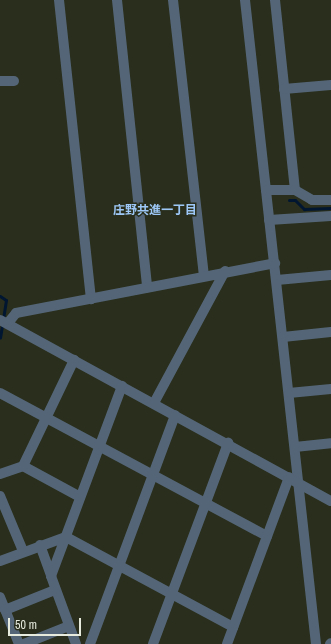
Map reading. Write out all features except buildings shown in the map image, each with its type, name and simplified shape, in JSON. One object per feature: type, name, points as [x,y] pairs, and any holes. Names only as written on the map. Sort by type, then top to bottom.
[{"type":"street","points":[[59,0],[91,299]]},
{"type":"street","points":[[116,0],[147,287]]},
{"type":"street","points":[[173,0],[204,276]]},
{"type":"street","points":[[245,0],[316,644]]},
{"type":"street","points":[[275,0],[295,190]]},
{"type":"street","points":[[0,81],[14,81]]},
{"type":"street","points":[[284,89],[331,85]]},
{"type":"street","points":[[266,190],[295,190],[312,200],[331,200]]},
{"type":"street","points":[[269,220],[331,216]]},
{"type":"street","points":[[275,263],[16,313],[4,321],[331,501]]},
{"type":"street","points":[[154,403],[225,272]]},
{"type":"street","points":[[277,280],[331,275]]},
{"type":"street","points":[[283,337],[331,332]]},
{"type":"street","points":[[0,474],[22,466],[47,418],[74,360]]},
{"type":"street","points":[[51,576],[122,386]]},
{"type":"street","points":[[289,393],[331,389]]},
{"type":"street","points":[[0,393],[267,536]]},
{"type":"street","points":[[90,644],[175,415]]},
{"type":"street","points":[[153,644],[228,443]]},
{"type":"street","points":[[295,447],[331,443]]},
{"type":"street","points":[[22,466],[80,497]]},
{"type":"street","points":[[226,644],[289,477]]},
{"type":"street","points":[[0,496],[23,551]]},
{"type":"street","points":[[0,561],[23,551],[66,537],[233,627]]},
{"type":"street","points":[[40,545],[76,644]]},
{"type":"street","points":[[5,610],[56,590]]},
{"type":"street","points":[[0,597],[19,644]]},
{"type":"street","points":[[24,644],[69,626]]},
{"type":"waterway","points":[[289,200],[295,200],[304,209],[331,208]]},
{"type":"waterway","points":[[0,296],[6,300],[0,338]]},
{"type":"district","name":"庄野共進一丁目","points":[[155,211]]}]
